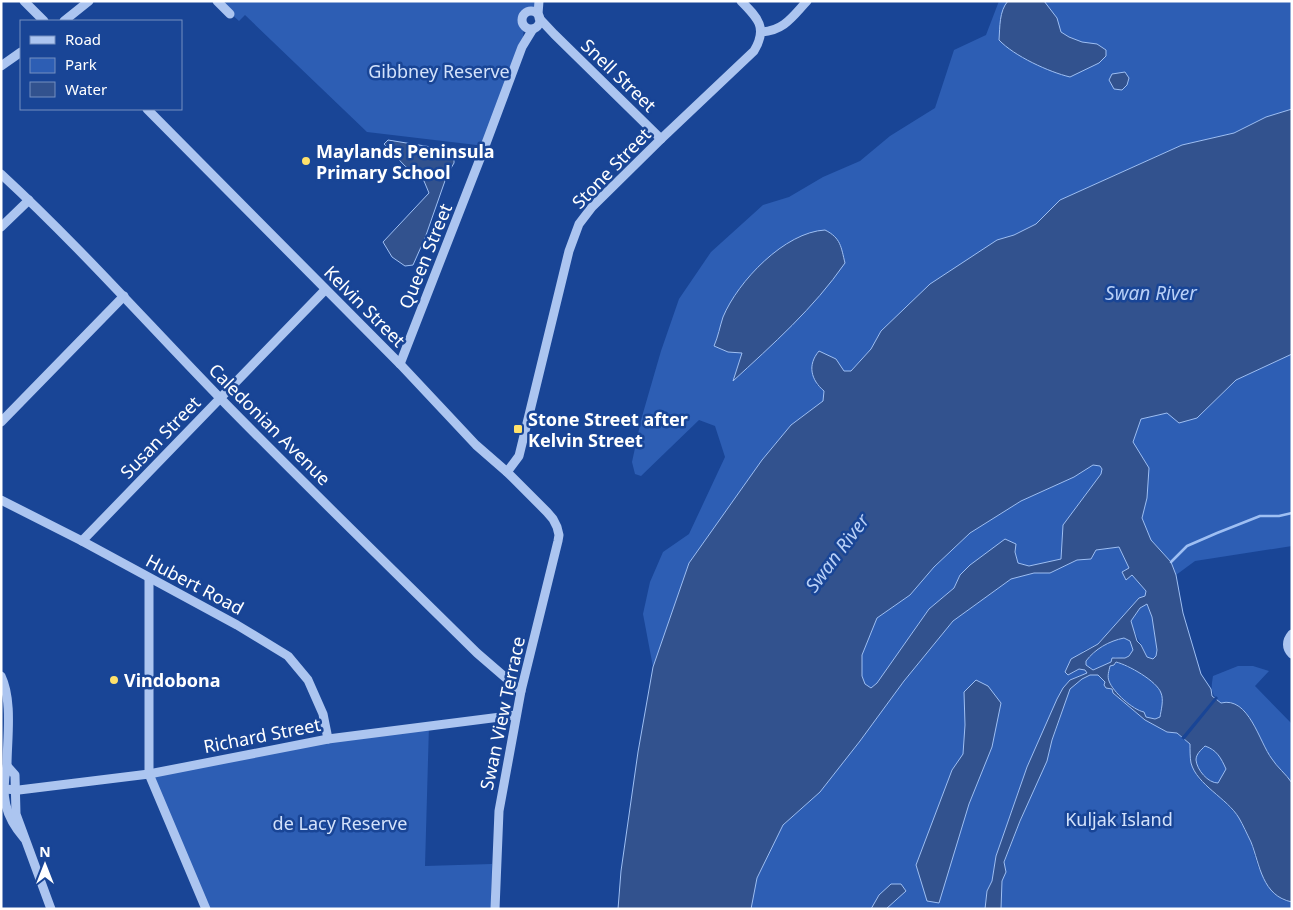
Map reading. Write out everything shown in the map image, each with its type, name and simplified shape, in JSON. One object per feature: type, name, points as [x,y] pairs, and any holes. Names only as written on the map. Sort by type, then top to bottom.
[{"type":"street","points":[[24,1],[43,20]]},
{"type":"street","points":[[65,20],[89,1]]},
{"type":"street","points":[[217,1],[230,14]]},
{"type":"street","points":[[535,14],[522,18],[524,26],[530,29],[535,28],[540,21],[535,14],[538,1]]},
{"type":"street","points":[[741,1],[753,13],[762,32],[782,27],[807,1]]},
{"type":"street","name":"Snell Street","points":[[535,14],[661,139]]},
{"type":"street","name":"Queen Street","points":[[522,47],[524,26]]},
{"type":"street","name":"Snell Street","points":[[535,28],[554,34]]},
{"type":"street","name":"Queen Street","points":[[400,364],[522,47],[535,28]]},
{"type":"street","name":"Stone Street","points":[[507,472],[519,456],[569,251],[579,224],[592,207],[754,51],[760,42],[762,32]]},
{"type":"street","points":[[1,66],[20,53]]},
{"type":"street","name":"Kelvin Street","points":[[148,110],[400,364],[476,445],[507,472],[553,519],[557,527]]},
{"type":"street","name":"Caledonian Avenue","points":[[1,174],[124,296],[220,398],[476,653],[521,691]]},
{"type":"street","points":[[1,227],[29,200]]},
{"type":"street","name":"Susan Street","points":[[82,541],[326,290]]},
{"type":"street","points":[[1,422],[124,296]]},
{"type":"street","name":"Hubert Road","points":[[1,500],[82,541],[237,625],[288,656],[308,680],[323,714],[328,739]]},
{"type":"street","name":"Swan View Terrace","points":[[495,909],[499,811],[521,691],[558,541],[557,527]]},
{"type":"street","points":[[149,578],[149,774],[206,909]]},
{"type":"street","points":[[1292,634],[1287,642],[1292,654]]},
{"type":"street","points":[[1,676],[6,688],[8,707],[7,766],[3,794],[12,825],[24,838]]},
{"type":"street","name":"Richard Street","points":[[3,794],[15,790],[149,774],[328,739],[516,715]]},
{"type":"street","points":[[7,766],[14,775],[16,814],[51,909]]},
{"type":"green space","name":"Gibbney Reserve","points":[[217,1],[539,1],[535,12],[519,14],[524,26],[522,47],[485,146],[367,132],[245,15],[239,21]]},
{"type":"green space","points":[[999,1],[1292,1],[1292,109],[1266,117],[1234,133],[1182,145],[1060,200],[1036,224],[1014,235],[997,240],[881,331],[871,349],[851,371],[844,371],[836,359],[816,384],[824,391],[823,401],[791,425],[762,460],[689,563],[653,667],[643,614],[650,582],[663,552],[689,534],[725,457],[715,426],[699,420],[641,476],[635,474],[632,462],[641,420],[661,351],[679,299],[711,252],[763,205],[789,197],[823,177],[860,161],[890,136],[935,108],[954,50],[986,35]]},
{"type":"green space","points":[[1292,354],[1292,546],[1195,561],[1176,575],[1171,562],[1151,540],[1142,518],[1147,498],[1133,442],[1141,419],[1167,413],[1197,418],[1236,380]]},
{"type":"green space","points":[[1093,465],[1100,466],[1102,469],[1101,474],[1063,525],[1061,559],[1029,566],[1018,563],[1015,552],[960,575],[954,588],[929,609],[877,683],[871,688],[865,684],[862,676],[862,655],[877,618],[910,595],[934,567],[970,533],[1021,501],[1074,477]]},
{"type":"green space","points":[[1119,547],[1130,568],[1123,573],[1126,579],[1132,575],[1146,591],[1145,597],[1139,598],[1098,644],[1083,651],[1073,673],[1079,669],[1085,670],[1087,673],[1070,680],[1027,767],[996,856],[992,881],[987,891],[985,909],[751,909],[757,878],[783,825],[820,792],[904,681],[953,621],[1011,579],[1034,573],[1050,573],[1077,560],[1091,559],[1096,550]]},
{"type":"green space","points":[[1147,604],[1152,617],[1157,650],[1157,656],[1153,659],[1147,657],[1131,621],[1140,608]]},
{"type":"green space","points":[[1124,638],[1130,641],[1133,650],[1128,656],[1124,658],[1115,657],[1111,662],[1093,670],[1086,665],[1086,661],[1098,649],[1108,643]]},
{"type":"green space","points":[[1118,662],[1143,674],[1159,687],[1163,699],[1160,717],[1155,719],[1146,717],[1144,712],[1129,704],[1111,685],[1108,677],[1110,666]]},
{"type":"green space","points":[[1238,666],[1253,666],[1269,671],[1255,686],[1292,724],[1292,783],[1272,759],[1246,713],[1239,706],[1230,702],[1221,703],[1213,694],[1213,676]]},
{"type":"green space","name":"Kuljak Island","points":[[1090,675],[1098,675],[1112,689],[1113,693],[1145,720],[1167,732],[1177,733],[1190,744],[1191,764],[1199,779],[1216,793],[1238,816],[1251,843],[1258,867],[1282,900],[1292,902],[1292,909],[1001,909],[1002,881],[1006,872],[1004,863],[1056,730],[1070,688]]},
{"type":"green space","name":"de Lacy Reserve","points":[[429,725],[425,866],[492,864],[491,909],[206,909],[149,774]]},
{"type":"green space","points":[[1205,746],[1218,755],[1226,769],[1218,783],[1210,781],[1201,772],[1197,764],[1197,756]]},
{"type":"water","points":[[1008,1],[1044,1],[1057,18],[1061,32],[1082,42],[1097,44],[1106,50],[1106,56],[1099,63],[1070,77],[1042,67],[1013,52],[999,40],[1001,14]]},
{"type":"water","points":[[1125,72],[1129,78],[1127,85],[1122,90],[1114,89],[1109,80],[1112,74]]},
{"type":"water","name":"Swan River","points":[[1292,109],[1292,354],[1236,380],[1197,418],[1179,423],[1167,413],[1141,419],[1133,442],[1149,468],[1147,498],[1142,518],[1151,540],[1171,562],[1176,575],[1183,613],[1201,674],[1211,689],[1212,696],[1221,703],[1231,703],[1239,706],[1246,713],[1272,759],[1292,783],[1292,902],[1282,899],[1268,886],[1260,870],[1251,842],[1239,818],[1194,771],[1191,763],[1190,744],[1177,733],[1167,732],[1145,720],[1113,693],[1112,689],[1106,688],[1105,682],[1098,675],[1090,675],[1070,689],[1052,740],[1047,761],[1004,862],[1006,872],[1002,881],[1001,909],[985,909],[987,891],[992,881],[996,856],[1027,767],[1063,688],[1070,680],[1087,673],[1085,670],[1079,669],[1068,675],[1065,672],[1071,659],[1098,644],[1139,598],[1145,596],[1146,591],[1132,575],[1126,580],[1122,572],[1129,568],[1119,547],[1096,550],[1091,559],[1077,560],[1050,573],[1034,573],[1011,579],[953,621],[904,681],[820,792],[783,825],[757,878],[751,909],[618,909],[621,871],[638,752],[653,667],[689,563],[762,460],[791,425],[823,401],[824,391],[816,382],[812,372],[815,356],[819,351],[836,359],[844,371],[851,371],[871,349],[881,331],[930,284],[997,240],[1014,235],[1036,224],[1060,200],[1182,145],[1234,133],[1266,117]],"holes":[[[1093,465],[1100,466],[1102,469],[1101,474],[1063,525],[1061,559],[1029,566],[1018,563],[1015,552],[1016,544],[1005,539],[970,565],[960,575],[954,588],[929,609],[877,683],[871,688],[865,684],[862,676],[862,655],[877,618],[910,595],[934,567],[970,533],[1021,501],[1074,477]],[[1147,604],[1152,617],[1157,650],[1156,656],[1153,659],[1147,657],[1137,641],[1131,621],[1140,608]],[[1124,638],[1130,641],[1133,650],[1129,656],[1125,658],[1112,658],[1111,662],[1093,670],[1086,665],[1086,661],[1098,649]],[[1116,662],[1121,664],[1142,674],[1158,688],[1162,696],[1160,717],[1155,719],[1146,717],[1144,712],[1134,708],[1119,695],[1109,681],[1110,666]],[[1205,746],[1218,755],[1226,769],[1218,783],[1210,781],[1198,768],[1196,760],[1198,754]]]},
{"type":"water","points":[[388,140],[431,147],[454,148],[454,163],[447,175],[425,238],[413,265],[405,266],[392,257],[383,242],[429,193],[424,181],[405,166],[384,144]]},
{"type":"water","points":[[825,230],[837,240],[845,263],[806,311],[733,381],[742,353],[728,352],[714,346],[723,317],[730,303],[751,274],[779,249],[794,239]]},
{"type":"water","points":[[976,680],[988,686],[1001,703],[992,747],[969,804],[939,903],[927,901],[916,865],[952,770],[963,754],[965,725],[964,692]]},
{"type":"water","points":[[891,884],[901,884],[906,891],[886,909],[871,909],[879,895]]},
{"type":"pier","points":[[1216,696],[1218,698],[1184,740],[1181,738]]},
{"type":"waterway","points":[[1171,562],[1187,546],[1217,533],[1260,516],[1279,516],[1292,513]]},
{"type":"place","name":"Maylands Peninsula Primary School","points":[[306,161]]},
{"type":"place","name":"Stone Street after Kelvin Street","points":[[518,429]]},
{"type":"place","name":"Vindobona","points":[[114,680]]}]
